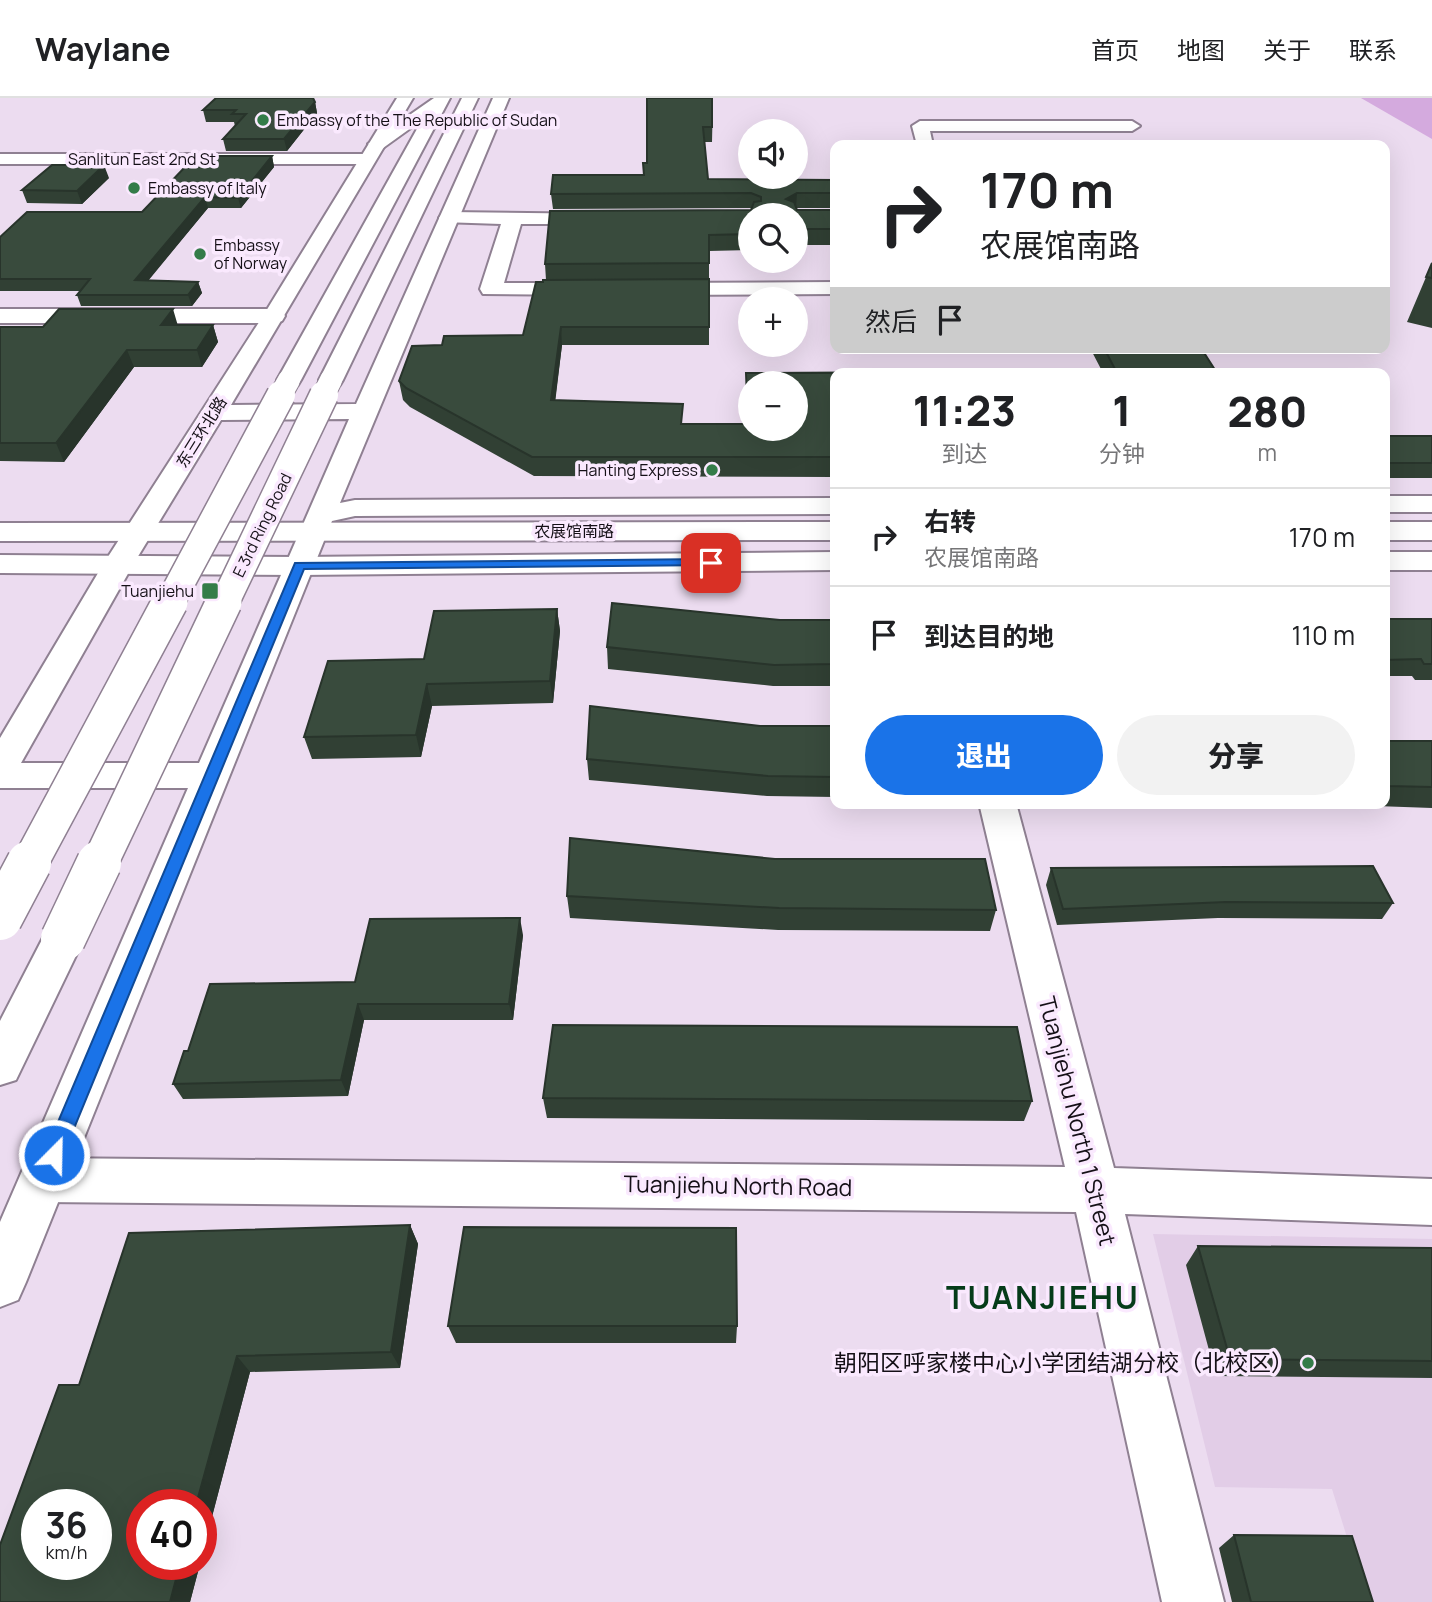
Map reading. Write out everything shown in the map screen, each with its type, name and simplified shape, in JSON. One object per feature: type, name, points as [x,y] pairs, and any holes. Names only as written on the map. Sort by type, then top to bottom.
[{"type":"main road","name":"东三环北路","points":[[0,768],[119,564],[274,316],[404,98]]},
{"type":"main road","points":[[372,152],[442,98]]},
{"type":"main road","points":[[0,918],[442,98]]},
{"type":"main road","points":[[470,98],[480,146]]},
{"type":"main road","name":"E 3rd Ring Road","points":[[0,1066],[470,98]]},
{"type":"main road","points":[[0,1282],[311,538],[501,98]]},
{"type":"main road","points":[[924,140],[920,126],[1136,131],[1117,107]]},
{"type":"main road","name":"Sanlitun East 2nd St","points":[[0,159],[372,152]]},
{"type":"main road","points":[[449,218],[618,218]]},
{"type":"main road","points":[[513,218],[491,289],[614,289]]},
{"type":"main road","points":[[642,289],[830,288]]},
{"type":"main road","points":[[0,316],[274,316]]},
{"type":"main road","points":[[213,413],[365,411]]},
{"type":"main road","points":[[1390,504],[1432,504]]},
{"type":"main road","name":"农展馆南路","points":[[311,538],[355,508],[830,506]]},
{"type":"main road","name":"农展馆南路","points":[[311,538],[830,531]]},
{"type":"main road","points":[[1390,531],[1432,531]]},
{"type":"main road","points":[[0,532],[139,532],[311,538]]},
{"type":"main road","points":[[0,564],[119,564],[311,538]]},
{"type":"main road","name":"农展馆南路","points":[[311,538],[830,561]]},
{"type":"main road","points":[[1390,561],[1432,561]]},
{"type":"main road","points":[[0,776],[212,775]]},
{"type":"main road","name":"Tuanjiehu North 1 Street","points":[[999,809],[1095,1190],[1193,1602]]},
{"type":"main road","name":"Tuanjiehu North Road","points":[[43,1180],[1095,1190],[1432,1202]]},
{"type":"shaded area","points":[[1361,98],[1432,98],[1432,139]]},
{"type":"shaded area","name":"朝阳区呼家楼中心小学团结湖分校（北校区）","points":[[1153,1234],[1432,1239],[1432,1602],[1367,1602],[1332,1489],[1215,1487]]},
{"type":"building","points":[[216,98],[313,98],[315,102],[284,139],[223,139],[246,114],[232,114],[236,110],[203,110]]},
{"type":"building","points":[[647,98],[712,98],[712,127],[703,127],[708,179],[738,179],[738,189],[808,189],[808,180],[830,180],[830,193],[797,193],[786,199],[794,203],[754,203],[761,201],[761,197],[751,193],[551,194],[553,175],[644,175],[643,163],[647,163]]},
{"type":"building","points":[[209,156],[272,156],[238,198],[205,197],[135,280],[198,282],[188,295],[77,295],[90,279],[0,279],[0,237],[27,212],[142,212],[185,167],[199,167]]},
{"type":"building","points":[[52,165],[104,165],[77,191],[22,190]]},
{"type":"building","points":[[738,210],[738,234],[709,235],[709,263],[545,264],[550,211]]},
{"type":"building","points":[[808,210],[830,210],[830,229],[808,229]]},
{"type":"building","points":[[1432,263],[1432,278],[1426,277]]},
{"type":"building","points":[[709,279],[709,327],[561,327],[551,400],[683,404],[681,424],[738,424],[738,441],[808,441],[808,373],[830,373],[830,457],[532,457],[406,388],[399,381],[412,346],[442,345],[444,336],[523,335],[536,282]]},
{"type":"building","points":[[59,309],[173,309],[161,325],[213,325],[197,350],[127,350],[56,443],[0,443],[0,327],[43,327]]},
{"type":"building","points":[[1107,354],[1205,354],[1214,368],[1114,368]]},
{"type":"building","points":[[1390,436],[1432,436],[1432,463],[1390,463]]},
{"type":"building","points":[[612,603],[780,620],[830,620],[830,664],[774,665],[607,647]]},
{"type":"building","points":[[557,609],[550,681],[427,684],[416,735],[304,737],[328,661],[424,659],[434,611]]},
{"type":"building","points":[[1390,619],[1432,619],[1432,664],[1424,664],[1421,659],[1390,660]]},
{"type":"building","points":[[590,706],[760,726],[830,726],[830,777],[768,776],[587,759]]},
{"type":"building","points":[[1390,741],[1432,741],[1432,787],[1390,786]]},
{"type":"building","points":[[570,838],[775,859],[985,859],[996,910],[779,908],[567,896]]},
{"type":"building","points":[[1373,866],[1393,903],[1226,902],[1063,909],[1051,868]]},
{"type":"building","points":[[520,918],[509,1004],[358,1004],[341,1080],[173,1084],[184,1051],[188,1051],[210,984],[355,982],[370,919]]},
{"type":"building","points":[[553,1025],[1017,1027],[1032,1101],[543,1098]]},
{"type":"building","points":[[410,1225],[391,1352],[237,1356],[200,1489],[126,1489],[126,1580],[176,1580],[170,1602],[0,1602],[0,1545],[59,1385],[79,1385],[129,1233]]},
{"type":"building","points":[[464,1227],[736,1228],[737,1326],[448,1326]]},
{"type":"building","points":[[1198,1246],[1432,1248],[1432,1361],[1230,1359]]},
{"type":"building","points":[[1234,1535],[1352,1536],[1373,1602],[1251,1602]]},
{"type":"place","name":"Embassy of the The Republic of Sudan","points":[[263,120]]},
{"type":"place","name":"Embassy of Italy","points":[[134,188]]},
{"type":"place","name":"Embassy of Norway","points":[[200,254]]},
{"type":"place","name":"Hanting Express","points":[[712,470]]},
{"type":"place","name":"Tuanjiehu","points":[[210,591]]},
{"type":"place","name":"朝阳区呼家楼中心小学团结湖分校（北校区）","points":[[1308,1363]]},
{"type":"district","name":"TUANJIEHU","points":[[1043,1298]]},
{"type":"route","points":[[54,1155],[299,566],[711,563]]}]
